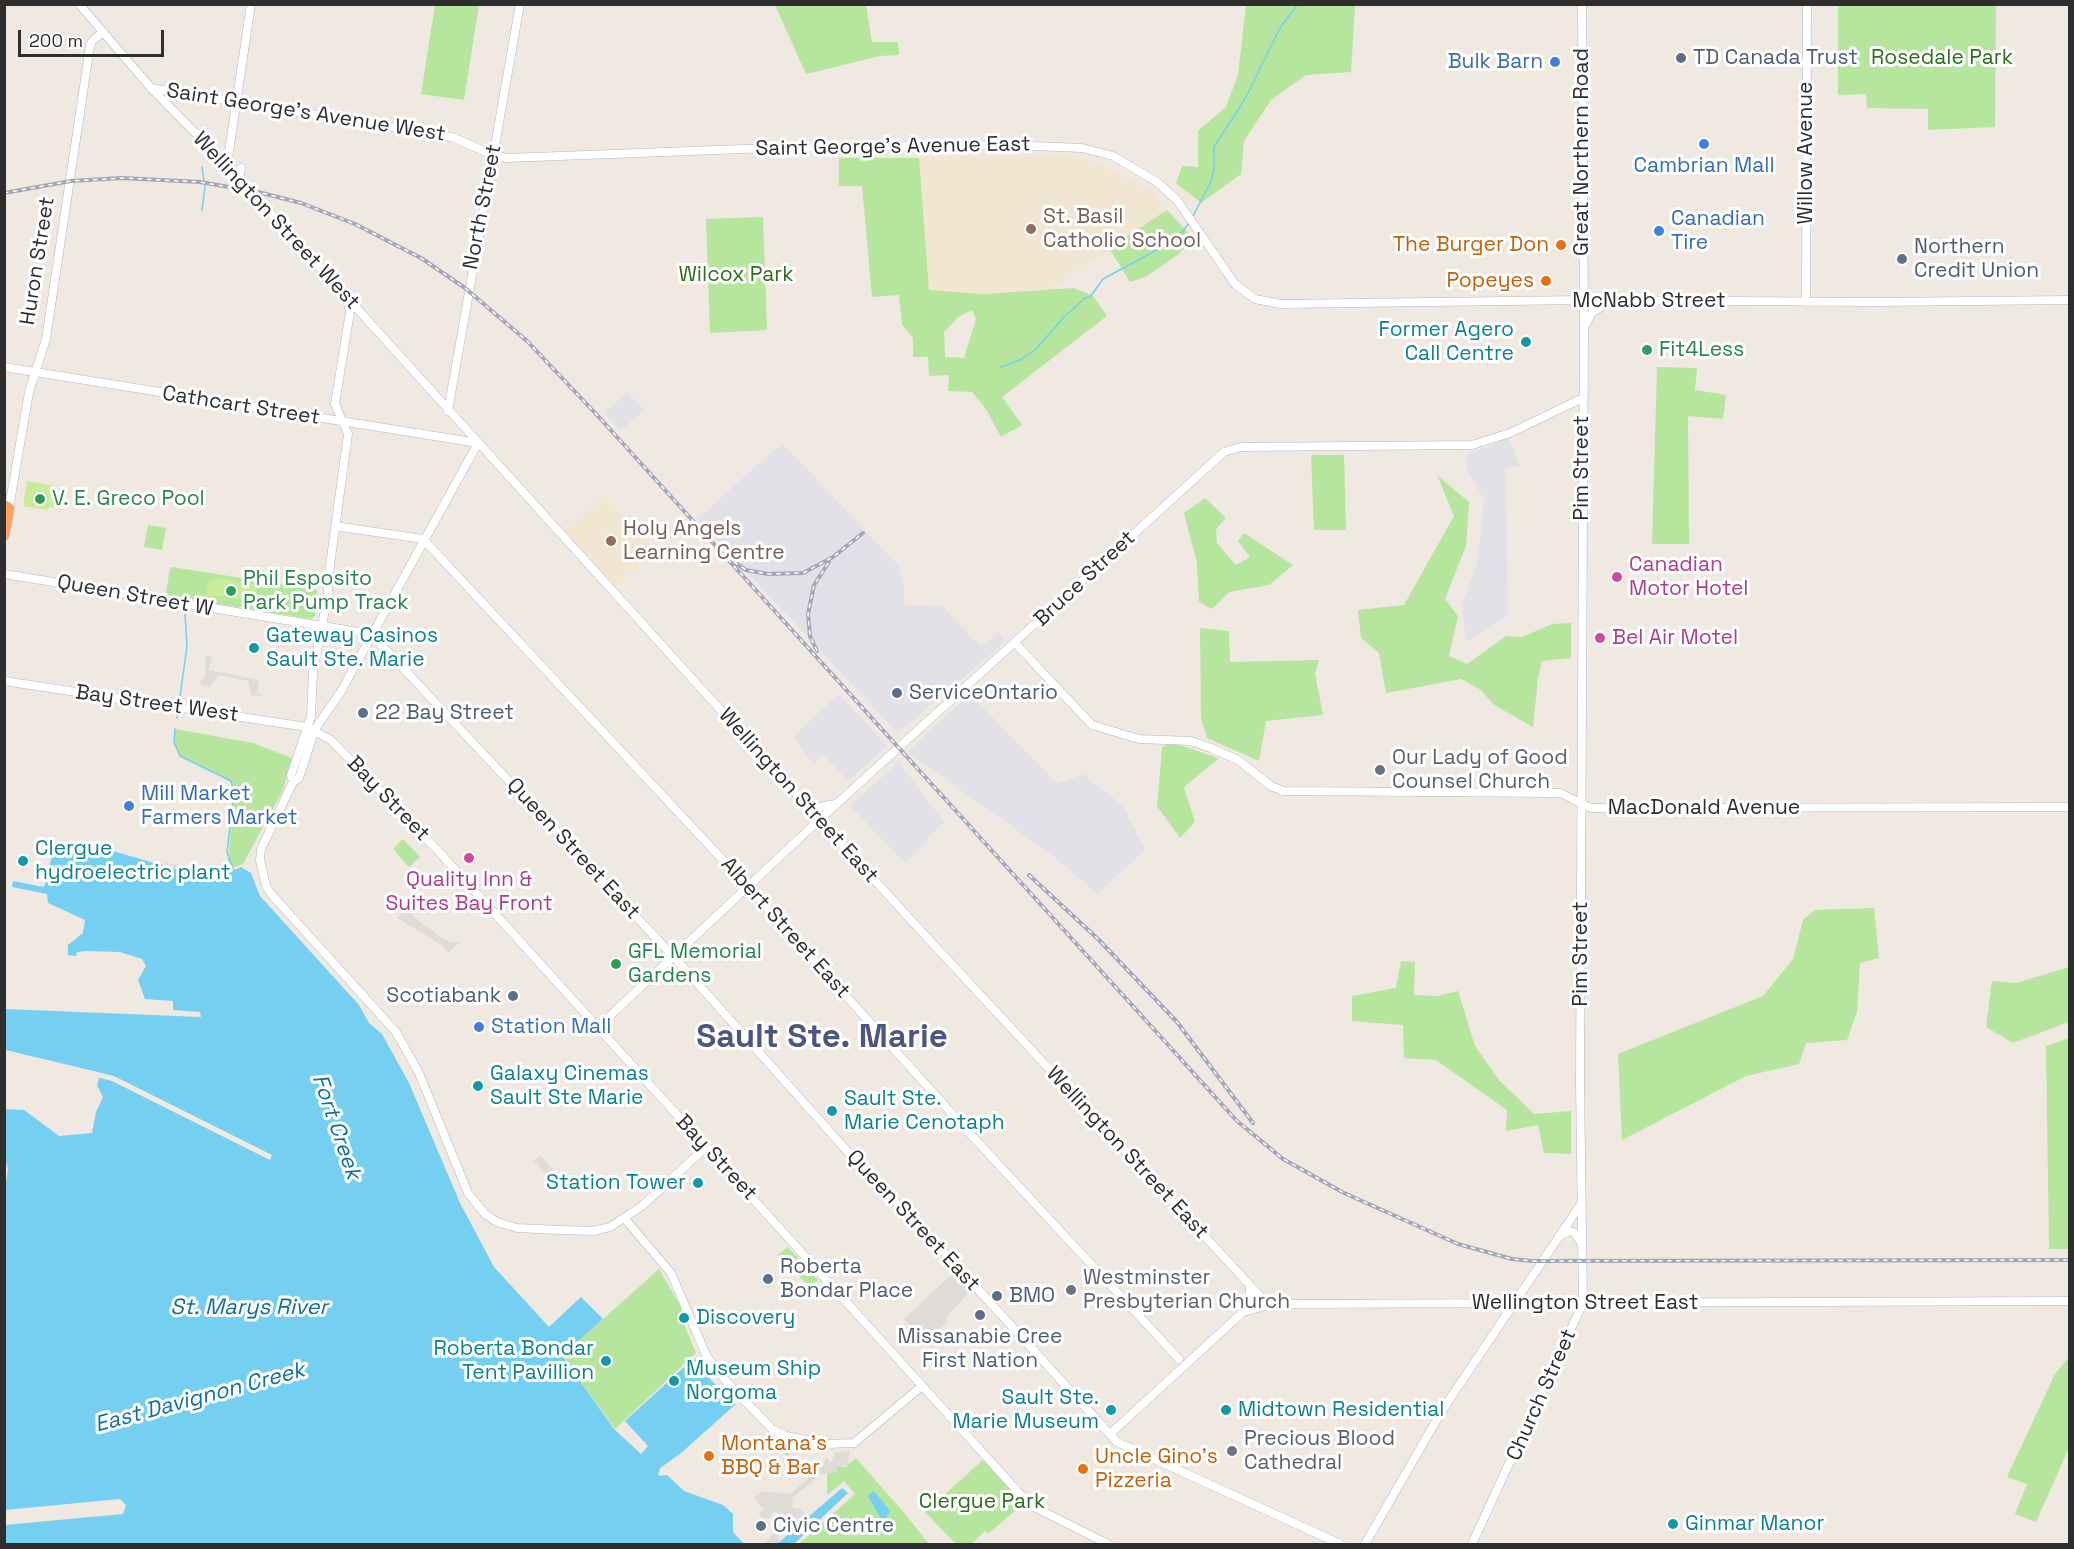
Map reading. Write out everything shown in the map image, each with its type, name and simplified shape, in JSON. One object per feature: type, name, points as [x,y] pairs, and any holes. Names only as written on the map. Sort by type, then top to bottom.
[{"type":"highway","name":"Huron Street","points":[[5,529],[7,506]]},
{"type":"main road","name":"Wellington Street West","points":[[79,4],[151,88],[227,165],[448,411]]},
{"type":"main road","points":[[227,165],[250,4]]},
{"type":"main road","name":"North Street","points":[[448,411],[520,4]]},
{"type":"main road","name":"Great Northern Road","points":[[1582,4],[1583,300]]},
{"type":"main road","name":"Willow Avenue","points":[[1806,302],[1807,4]]},
{"type":"main road","name":"Huron Street","points":[[7,506],[34,372],[45,339],[90,46],[92,41],[103,32]]},
{"type":"main road","name":"Saint George's Avenue West","points":[[151,88],[452,136],[493,155]]},
{"type":"main road","name":"Saint George's Avenue East","points":[[493,155],[524,158],[770,148],[1009,145],[1082,148],[1113,156],[1136,167],[1167,190],[1199,230],[1235,284]]},
{"type":"main road","points":[[239,179],[241,168]]},
{"type":"main road","name":"McNabb Street","points":[[1235,284],[1255,299],[1281,304],[1583,300],[1806,302],[2070,300]]},
{"type":"main road","points":[[318,419],[328,415],[335,404],[349,318],[346,296]]},
{"type":"main road","name":"Pim Street","points":[[1581,1203],[1583,300]]},
{"type":"main road","points":[[1584,328],[1592,313],[1611,300]]},
{"type":"main road","points":[[349,318],[355,314],[364,315]]},
{"type":"main road","name":"Cathcart Street","points":[[4,367],[360,426],[478,443]]},
{"type":"main road","name":"Bruce Street","points":[[597,1028],[820,819],[1208,466],[1231,449],[1472,445],[1510,433],[1583,398]]},
{"type":"main road","points":[[335,404],[348,434],[337,502],[328,595],[312,678],[309,746],[299,778],[293,782],[261,849],[260,860],[266,886],[396,1032],[419,1073],[475,1204],[497,1222],[518,1228],[592,1231],[610,1227],[625,1219],[706,1147]]},
{"type":"main road","name":"Wellington Street East","points":[[448,411],[1261,1298],[1277,1304],[2070,1301]]},
{"type":"main road","points":[[348,434],[360,426]]},
{"type":"main road","points":[[293,782],[291,775],[311,728],[340,693],[478,443]]},
{"type":"main road","points":[[337,502],[339,518],[348,529]]},
{"type":"main road","points":[[335,526],[423,539]]},
{"type":"main road","name":"Albert Street East","points":[[423,539],[749,888],[973,1137],[1179,1359]]},
{"type":"main road","name":"Queen Street W","points":[[4,574],[371,634]]},
{"type":"main road","name":"Queen Street East","points":[[371,634],[674,957],[872,1179],[925,1231],[1110,1434],[1126,1447],[1173,1466],[1341,1545]]},
{"type":"main road","name":"MacDonald Avenue","points":[[1015,643],[1092,725],[1139,739],[1191,741],[1238,760],[1271,786],[1283,791],[1560,793],[1591,808],[2070,807]]},
{"type":"main road","name":"Bay Street West","points":[[4,675],[17,683],[311,728]]},
{"type":"main road","points":[[4,681],[17,683]]},
{"type":"main road","name":"Bay Street","points":[[311,728],[331,740],[441,854],[1030,1505],[1108,1545]]},
{"type":"main road","points":[[309,746],[322,739],[331,740]]},
{"type":"main road","points":[[806,803],[819,807],[837,804]]},
{"type":"main road","points":[[1365,1544],[1443,1409],[1581,1203]]},
{"type":"main road","name":"Church Street","points":[[1472,1545],[1583,1304],[1581,1203]]},
{"type":"main road","points":[[625,1219],[671,1273],[707,1357],[766,1424],[786,1436],[845,1444],[862,1439],[922,1386]]},
{"type":"main road","points":[[1559,1236],[1570,1231],[1575,1233],[1582,1246]]},
{"type":"main road","points":[[1110,1434],[1243,1312],[1249,1300],[1250,1287]]},
{"type":"main road","points":[[1243,1312],[1259,1306],[1277,1304]]},
{"type":"main road","points":[[1167,1381],[1179,1359],[1199,1354]]},
{"type":"shaded area","name":"St. Basil Catholic School","points":[[1081,156],[1148,188],[1167,210],[1048,291],[984,294],[929,290],[919,158]]},
{"type":"shaded area","points":[[627,392],[645,410],[620,431],[605,413]]},
{"type":"shaded area","points":[[1509,438],[1520,466],[1505,468],[1508,615],[1466,642],[1462,605],[1478,561],[1484,499],[1467,471],[1466,455]]},
{"type":"shaded area","points":[[782,443],[898,565],[903,578],[905,605],[942,606],[981,647],[998,632],[1005,642],[898,733],[697,519]]},
{"type":"shaded area","name":"Holy Angels Learning Centre","points":[[604,495],[656,551],[616,587],[566,531]]},
{"type":"shaded area","points":[[205,656],[212,656],[209,670],[259,680],[257,693],[262,695],[258,697],[251,695],[248,681],[220,675],[209,687],[202,686],[200,682],[205,677]]},
{"type":"shaded area","points":[[839,694],[887,746],[848,781],[823,754],[813,764],[793,736]]},
{"type":"shaded area","points":[[970,694],[1057,784],[1083,774],[1123,806],[1145,850],[1097,894],[1055,857],[907,752]]},
{"type":"shaded area","points":[[899,762],[944,822],[905,863],[850,806]]},
{"type":"shaded area","points":[[164,862],[210,875],[210,879],[170,867],[166,869]]},
{"type":"shaded area","points":[[407,909],[441,937],[450,942],[460,942],[448,953],[443,946],[397,918]]},
{"type":"shaded area","points":[[540,1155],[566,1184],[560,1190],[534,1161]]},
{"type":"shaded area","points":[[958,1268],[974,1286],[946,1318],[948,1321],[925,1342],[904,1319]]},
{"type":"shaded area","points":[[850,1450],[848,1465],[836,1467],[838,1472],[820,1475],[792,1498],[793,1508],[800,1509],[806,1514],[782,1531],[778,1537],[780,1541],[776,1544],[764,1544],[782,1524],[783,1518],[775,1511],[769,1518],[762,1518],[759,1514],[763,1509],[754,1498],[763,1491],[790,1494],[824,1464],[826,1457],[831,1462],[835,1453]]},
{"type":"green space","points":[[435,5],[479,5],[464,100],[421,94]]},
{"type":"green space","points":[[775,5],[866,5],[872,42],[898,42],[899,55],[880,56],[806,74]]},
{"type":"green space","points":[[1246,5],[1355,5],[1351,72],[1306,75],[1271,100],[1244,141],[1241,174],[1201,203],[1176,183],[1182,166],[1198,167],[1198,131],[1226,107],[1238,75]]},
{"type":"green space","name":"Rosedale Park","points":[[1838,5],[1996,5],[1995,127],[1928,130],[1928,109],[1867,108],[1866,94],[1838,95]]},
{"type":"green space","points":[[839,158],[919,158],[929,290],[984,294],[1074,288],[1093,296],[1107,316],[1002,397],[1022,425],[1001,437],[986,409],[972,392],[948,391],[949,375],[929,376],[928,357],[913,357],[913,338],[902,325],[899,295],[872,297],[862,186],[839,186]],"holes":[[[972,310],[976,319],[964,358],[945,357],[944,332],[958,317]]]},
{"type":"green space","points":[[1167,210],[1193,238],[1179,254],[1147,276],[1130,282],[1109,248]]},
{"type":"green space","name":"Wilcox Park","points":[[763,217],[767,330],[710,333],[706,219]]},
{"type":"green space","points":[[1657,367],[1697,368],[1695,390],[1726,395],[1723,419],[1688,416],[1689,544],[1652,544]]},
{"type":"green space","points":[[1311,455],[1344,455],[1346,530],[1314,530]]},
{"type":"green space","points":[[1437,475],[1469,502],[1466,546],[1445,599],[1458,616],[1449,656],[1467,664],[1506,636],[1522,637],[1552,624],[1571,623],[1571,658],[1542,661],[1533,727],[1494,705],[1481,690],[1461,679],[1386,693],[1379,653],[1361,638],[1358,610],[1404,605],[1454,516]]},
{"type":"green space","name":"V. E. Greco Pool","points":[[27,481],[51,485],[50,491],[58,492],[56,508],[49,507],[48,510],[23,506]]},
{"type":"green space","points":[[1205,498],[1226,518],[1216,529],[1217,543],[1236,565],[1250,557],[1238,541],[1244,533],[1293,565],[1269,585],[1229,592],[1212,609],[1199,602],[1197,563],[1184,513]]},
{"type":"green space","points":[[148,525],[166,528],[162,550],[144,547]]},
{"type":"green space","points":[[172,567],[317,590],[315,616],[311,619],[170,596],[166,592]]},
{"type":"green space","name":"Phil Esposito Park Pump Track","points":[[219,578],[250,583],[256,587],[252,604],[232,597],[207,596],[206,583]]},
{"type":"green space","points":[[1200,628],[1229,631],[1230,662],[1319,660],[1315,674],[1323,715],[1266,721],[1259,761],[1207,738],[1201,719]]},
{"type":"green space","points":[[175,729],[253,743],[292,758],[283,790],[243,864],[232,868],[228,860],[234,792],[231,781],[180,756],[174,742]]},
{"type":"green space","points":[[1170,742],[1219,758],[1184,787],[1195,822],[1180,838],[1157,806],[1162,748]]},
{"type":"green space","points":[[403,839],[420,857],[409,867],[393,849]]},
{"type":"green space","points":[[1874,908],[1879,958],[1860,963],[1857,1012],[1847,1040],[1806,1043],[1799,1064],[1746,1076],[1622,1140],[1618,1054],[1763,996],[1793,959],[1803,920],[1815,910]]},
{"type":"green space","points":[[1401,961],[1415,962],[1414,995],[1437,996],[1458,991],[1475,1046],[1499,1080],[1534,1114],[1571,1111],[1571,1154],[1544,1153],[1538,1125],[1506,1131],[1507,1110],[1436,1060],[1404,1058],[1403,1025],[1352,1021],[1352,996],[1396,988]]},
{"type":"green space","points":[[2069,967],[2069,1022],[2013,1043],[1986,1027],[1992,981],[2016,983]]},
{"type":"green space","points":[[2069,1038],[2069,1249],[2049,1249],[2046,1046]]},
{"type":"green space","points":[[788,1247],[818,1280],[810,1287],[778,1255]]},
{"type":"green space","points":[[659,1269],[681,1307],[681,1317],[696,1353],[615,1429],[562,1356]]},
{"type":"green space","points":[[741,1309],[753,1314],[765,1315],[769,1320],[763,1324],[742,1323],[739,1320]]},
{"type":"green space","points":[[2069,1357],[2069,1448],[2036,1522],[2015,1514],[2027,1484],[2007,1477],[2055,1374]]},
{"type":"green space","points":[[767,1435],[784,1444],[798,1446],[787,1456],[777,1447],[774,1450],[762,1438]]},
{"type":"green space","points":[[856,1458],[929,1544],[799,1544],[855,1494],[844,1481],[827,1495],[827,1475],[831,1471],[837,1472],[835,1466],[845,1467]]},
{"type":"green space","name":"Clergue Park","points":[[983,1460],[1024,1503],[988,1534],[985,1531],[973,1544],[956,1544],[925,1512]]},
{"type":"water","name":"St. Marys River","points":[[55,842],[116,852],[222,881],[227,874],[241,867],[251,873],[260,896],[359,1005],[369,1023],[382,1034],[409,1083],[460,1203],[494,1267],[549,1327],[581,1297],[603,1319],[562,1356],[614,1429],[641,1454],[648,1446],[625,1421],[694,1358],[710,1375],[710,1379],[736,1404],[680,1454],[660,1468],[658,1476],[667,1475],[684,1491],[723,1505],[733,1514],[733,1532],[744,1544],[5,1544],[4,1197],[8,1169],[4,1155],[4,1109],[24,1110],[59,1136],[92,1133],[96,1112],[103,1097],[97,1085],[101,1073],[5,1050],[5,1009],[201,1017],[200,1012],[173,1010],[173,1001],[145,999],[138,980],[146,966],[142,959],[120,952],[86,951],[77,952],[76,956],[68,955],[68,945],[83,933],[85,920],[48,903],[47,894],[12,887],[13,881],[43,887],[45,885]]},
{"type":"water","points":[[842,1488],[848,1493],[794,1544],[777,1544]]},
{"type":"water","points":[[874,1491],[890,1511],[885,1520],[881,1519],[868,1496]]},
{"type":"pier","points":[[5,1050],[114,1076],[272,1155],[270,1160],[112,1081],[4,1053]]},
{"type":"pier","points":[[120,1499],[126,1505],[123,1514],[5,1525],[5,1510]]},
{"type":"waterway","points":[[1193,216],[1210,184],[1214,170],[1214,147],[1245,99],[1280,28],[1298,4]]},
{"type":"waterway","points":[[202,167],[205,187],[202,210]]},
{"type":"waterway","points":[[1001,367],[1020,360],[1036,349],[1064,317],[1085,298],[1090,297],[1103,279],[1177,239],[1189,223]]},
{"type":"waterway","name":"Fort Creek","points":[[179,704],[187,646],[185,613]]},
{"type":"waterway","name":"Fort Creek","points":[[177,718],[178,709]]},
{"type":"waterway","name":"Fort Creek","points":[[175,729],[174,742],[180,756],[231,781],[234,792],[227,852],[234,871]]},
{"type":"railway","points":[[4,193],[71,181],[122,178],[200,182],[258,192],[301,203],[355,224],[421,258],[465,288],[527,341],[597,415],[1237,1121],[1283,1159],[1344,1193],[1458,1244],[1512,1259],[1532,1261],[2070,1260]]},
{"type":"railway","points":[[734,562],[746,570],[768,574],[803,573],[833,557],[863,533]]},
{"type":"railway","points":[[817,651],[810,636],[808,614],[814,585],[829,562]]},
{"type":"railway","points":[[1029,875],[1099,940],[1177,1022],[1253,1123]]},
{"type":"place","name":"TD Canada Trust","points":[[1681,58]]},
{"type":"place","name":"Bulk Barn","points":[[1555,62]]},
{"type":"place","name":"Cambrian Mall","points":[[1704,144]]},
{"type":"place","name":"St. Basil Catholic School","points":[[1031,229]]},
{"type":"place","name":"Canadian Tire","points":[[1659,231]]},
{"type":"place","name":"The Burger Don","points":[[1561,245]]},
{"type":"place","name":"Northern Credit Union","points":[[1902,259]]},
{"type":"place","name":"Popeyes","points":[[1546,281]]},
{"type":"place","name":"Former Agero Call Centre","points":[[1526,342]]},
{"type":"place","name":"Fit4Less","points":[[1647,350]]},
{"type":"place","name":"V. E. Greco Pool","points":[[40,499]]},
{"type":"place","name":"Holy Angels Learning Centre","points":[[611,541]]},
{"type":"place","name":"Canadian Motor Hotel","points":[[1617,577]]},
{"type":"place","name":"Phil Esposito Park Pump Track","points":[[231,591]]},
{"type":"place","name":"Bel Air Motel","points":[[1600,638]]},
{"type":"place","name":"Gateway Casinos Sault Ste. Marie","points":[[254,648]]},
{"type":"place","name":"ServiceOntario","points":[[897,693]]},
{"type":"place","name":"22 Bay Street","points":[[363,713]]},
{"type":"place","name":"Our Lady of Good Counsel Church","points":[[1380,770]]},
{"type":"place","name":"Mill Market Farmers Market","points":[[129,806]]},
{"type":"place","name":"Quality Inn & Suites Bay Front","points":[[469,858]]},
{"type":"place","name":"Clergue hydroelectric plant","points":[[23,861]]},
{"type":"place","name":"GFL Memorial Gardens","points":[[616,964]]},
{"type":"place","name":"Scotiabank","points":[[513,996]]},
{"type":"place","name":"Station Mall","points":[[479,1027]]},
{"type":"place","name":"Galaxy Cinemas Sault Ste Marie","points":[[478,1086]]},
{"type":"place","name":"Sault Ste. Marie Cenotaph","points":[[832,1111]]},
{"type":"place","name":"Station Tower","points":[[698,1183]]},
{"type":"place","name":"Roberta Bondar Place","points":[[768,1279]]},
{"type":"place","name":"Westminster Presbyterian Church","points":[[1071,1290]]},
{"type":"place","name":"BMO","points":[[997,1296]]},
{"type":"place","name":"Missanabie Cree First Nation","points":[[980,1315]]},
{"type":"place","name":"Discovery","points":[[684,1318]]},
{"type":"place","name":"Roberta Bondar Tent Pavillion","points":[[606,1361]]},
{"type":"place","name":"Museum Ship Norgoma","points":[[674,1381]]},
{"type":"place","name":"Sault Ste. Marie Museum","points":[[1111,1410]]},
{"type":"place","name":"Midtown Residential","points":[[1226,1410]]},
{"type":"place","name":"Precious Blood Cathedral","points":[[1232,1451]]},
{"type":"place","name":"Montana’s BBQ & Bar","points":[[709,1456]]},
{"type":"place","name":"Uncle Gino’s Pizzeria","points":[[1083,1469]]},
{"type":"place","name":"Ginmar Manor","points":[[1673,1524]]},
{"type":"place","name":"Civic Centre","points":[[761,1526]]},
{"type":"district","name":"Sault Ste. Marie","points":[[822,1038]]},
{"type":"water label","name":"East Davignon Creek","points":[[200,1398]]}]
